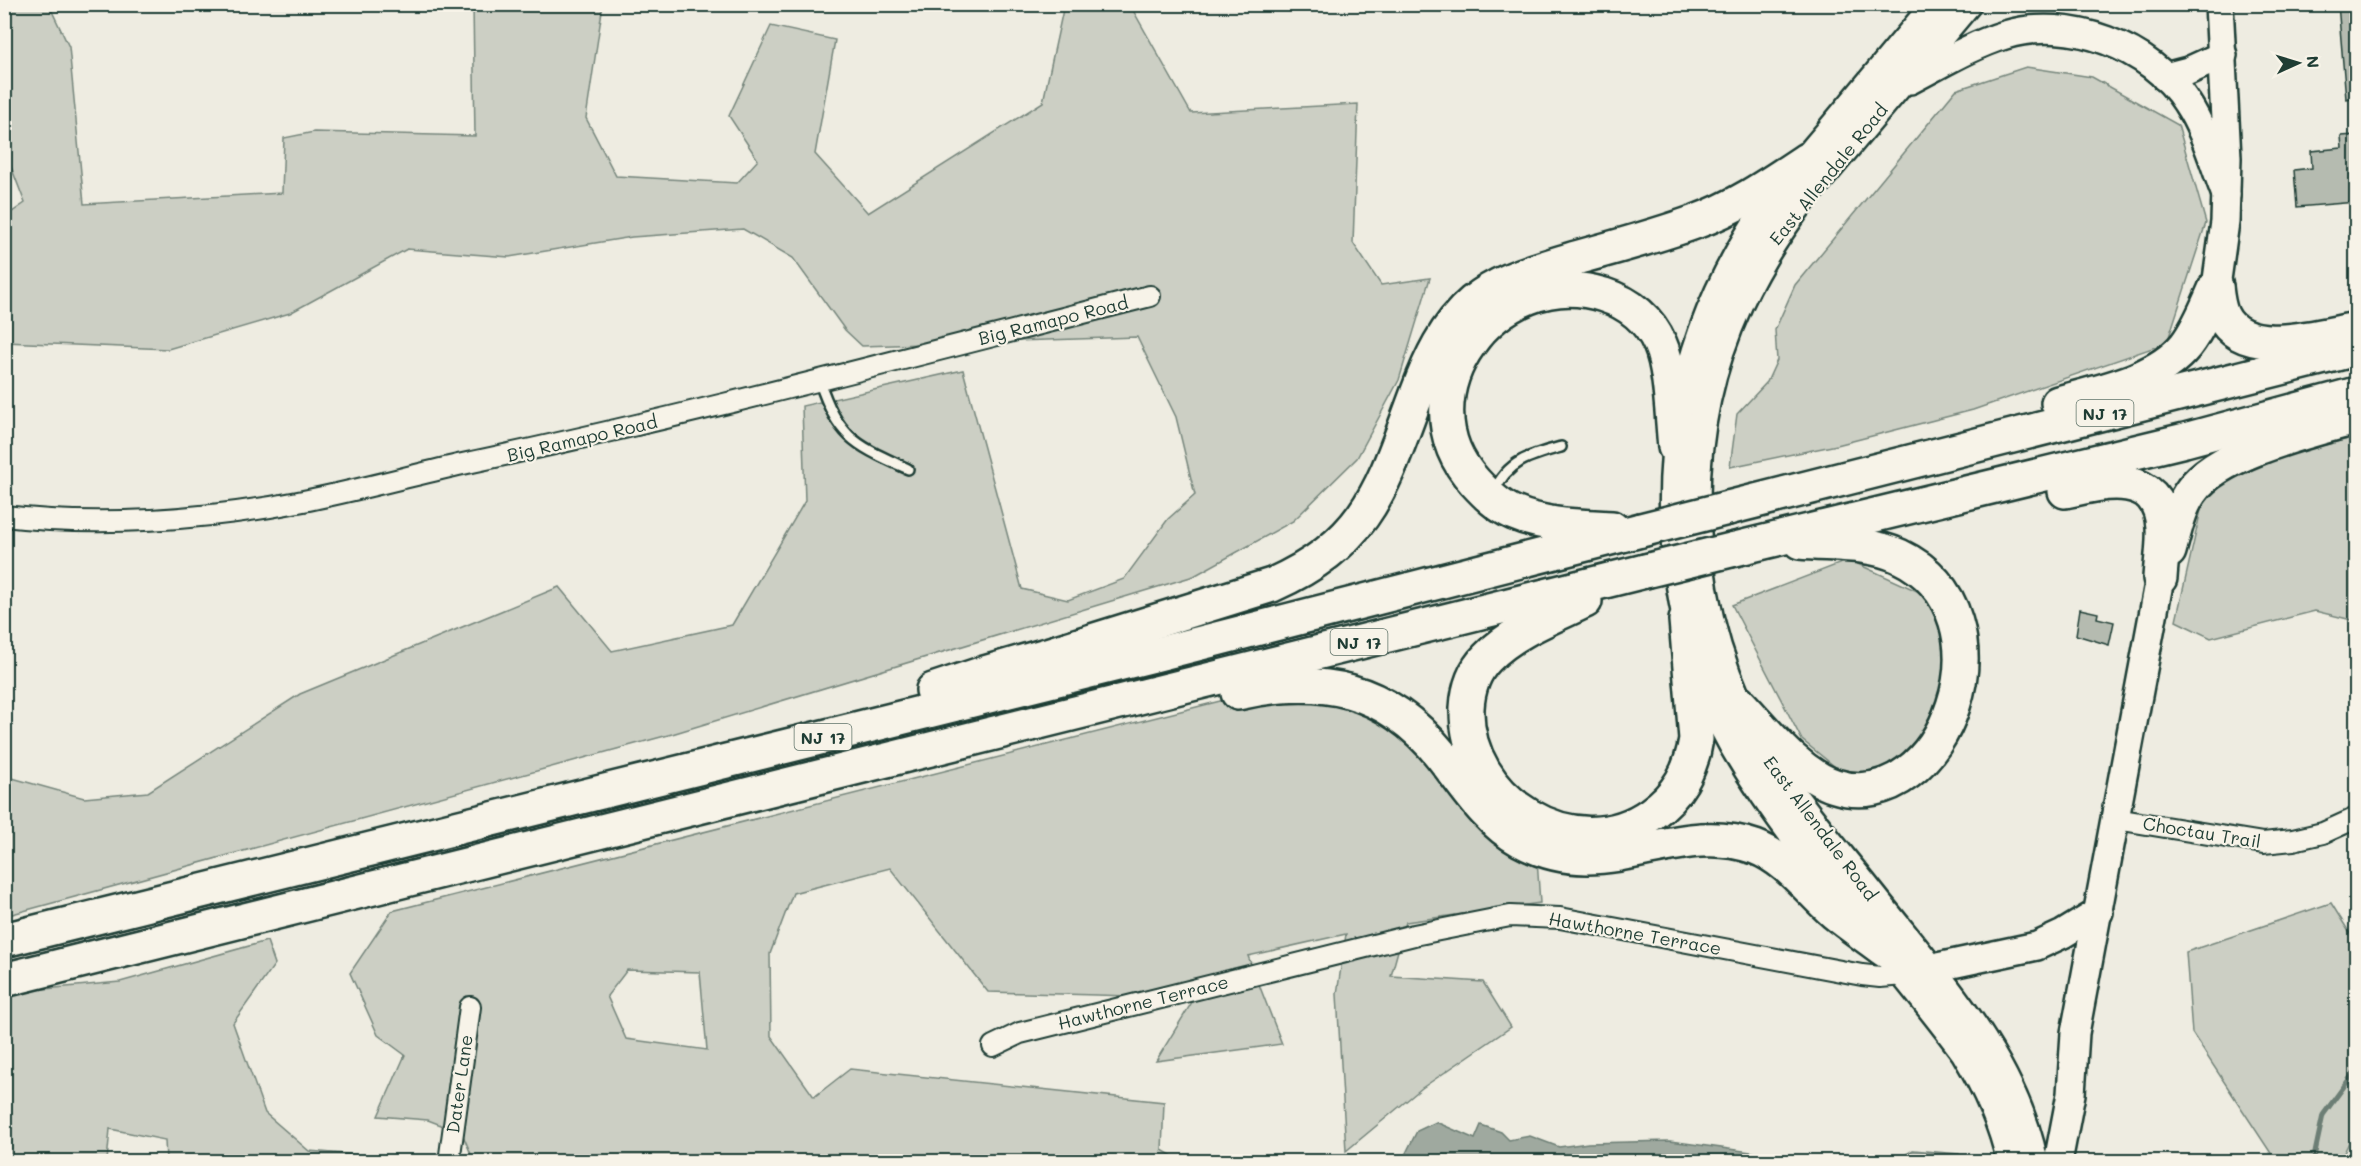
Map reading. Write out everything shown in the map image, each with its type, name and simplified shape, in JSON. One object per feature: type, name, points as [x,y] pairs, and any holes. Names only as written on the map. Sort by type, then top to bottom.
[{"type":"highway","points":[[734,759],[981,674],[1272,585],[1305,569],[1336,547],[1370,508],[1386,478],[1432,356],[1448,329],[1473,302],[1486,292],[1518,276],[1713,215],[1761,190],[1806,160]]},
{"type":"highway","points":[[2216,287],[2222,315],[2227,324],[2235,331],[2254,340],[2276,341],[2356,329]]},
{"type":"highway","points":[[1853,477],[1966,428],[2072,399],[2150,373],[2174,357],[2185,346],[2200,322],[2216,287]]},
{"type":"highway","points":[[1641,530],[1539,521],[1512,512],[1491,499],[1469,476],[1455,451],[1450,436],[1447,407],[1451,376],[1464,349],[1482,327],[1514,305],[1548,292],[1575,289],[1599,293],[1627,305],[1647,322],[1661,345],[1675,447]]},
{"type":"highway","name":"NJ 17","points":[[4,940],[1169,651],[2356,349]]},
{"type":"highway","name":"NJ 17","points":[[4,981],[1645,571],[2184,440],[2356,394]]},
{"type":"highway","points":[[2160,578],[2187,498],[2192,488],[2208,473],[2247,453],[2356,417]]},
{"type":"highway","points":[[1903,507],[2004,505],[2098,483],[2133,484],[2148,492],[2159,507],[2163,528],[2160,578]]},
{"type":"highway","points":[[1739,703],[1776,742],[1814,776],[1845,789],[1867,788],[1901,777],[1923,758],[1952,710],[1961,675],[1961,641],[1952,608],[1932,582],[1910,562],[1898,555],[1870,548],[1771,540]]},
{"type":"highway","points":[[1645,571],[1513,637],[1486,659],[1478,670],[1467,701],[1469,735],[1483,769],[1505,798],[1539,822],[1557,830],[1593,835],[1627,828],[1650,816],[1670,798],[1682,785],[1689,771],[1695,739],[1686,620]]},
{"type":"highway","points":[[1073,713],[1201,702],[1290,684],[1324,685],[1355,691],[1385,706],[1414,727],[1441,756],[1484,811],[1521,840],[1552,853],[1586,858],[1619,855],[1700,839],[1728,840],[1754,847],[1781,860],[1834,912],[1895,963]]},
{"type":"main road","name":"East Allendale Road","points":[[1936,4],[1806,160],[1749,235],[1718,293],[1694,354],[1686,385],[1675,447],[1672,518],[1677,569],[1686,620],[1703,678],[1736,750],[1785,823],[1946,1026],[1983,1081],[1996,1110],[2011,1161]]},
{"type":"main road","name":"East Allendale Road","points":[[1967,4],[1805,196],[1774,239],[1739,303],[1716,362],[1702,423],[1696,525],[1702,583],[1716,644],[1739,703],[1766,756],[1930,968],[1980,1037],[2006,1079],[2020,1110],[2034,1161]]},
{"type":"main road","points":[[2216,287],[2225,222],[2226,195],[2226,125],[2219,4]]},
{"type":"main road","points":[[1898,86],[2007,34],[2046,30],[2084,33],[2136,55],[2176,88],[2194,115],[2226,195]]},
{"type":"main road","points":[[2164,76],[2188,71],[2223,55]]},
{"type":"main road","points":[[2058,1161],[2072,1078],[2075,1034],[2160,578]]},
{"type":"main road","name":"Hawthorne Terrace","points":[[1895,963],[1930,968],[2037,946],[2063,934],[2099,912]]},
{"type":"street","name":"Big Ramapo Road","points":[[4,516],[29,519],[127,520],[240,512],[297,502],[384,481],[590,438],[1150,296]]},
{"type":"street","name":"Choctau Trail","points":[[2116,819],[2263,843],[2293,840],[2323,833],[2356,818]]},
{"type":"street","name":"Hawthorne Terrace","points":[[993,1046],[1020,1033],[1179,992],[1414,935],[1510,916],[1560,918],[1862,975],[1880,977],[1895,963]]},
{"type":"street","name":"Dater Lane","points":[[449,1161],[470,1007]]},
{"type":"lane","points":[[819,380],[832,414],[846,433],[869,452],[908,469]]},
{"type":"lane","points":[[1491,499],[1505,472],[1536,454],[1561,447]]},
{"type":"shaded area","points":[[5,4],[49,5],[69,47],[84,204],[282,193],[284,138],[314,132],[475,136],[473,5],[603,4],[586,118],[616,176],[737,183],[758,160],[729,116],[771,26],[835,40],[815,154],[868,213],[1043,102],[1064,5],[1130,5],[1191,113],[1358,104],[1353,243],[1381,285],[1430,278],[1399,380],[1357,458],[1293,521],[1194,576],[672,734],[5,916],[5,776],[84,798],[148,792],[300,694],[559,587],[612,651],[732,625],[805,501],[802,406],[963,370],[1022,589],[1068,600],[1124,579],[1168,519],[1195,495],[1176,417],[1137,337],[862,346],[845,330],[793,258],[743,229],[632,237],[509,257],[407,249],[290,313],[168,349],[5,342],[5,217],[25,203],[5,151]]},
{"type":"shaded area","points":[[2026,67],[2092,77],[2178,125],[2206,223],[2167,343],[1973,410],[1837,445],[1730,467],[1737,414],[1767,382],[1777,360],[1775,330],[1795,285],[1956,90]]},
{"type":"shaded area","points":[[2356,437],[2356,621],[2315,611],[2211,638],[2176,621],[2209,474]]},
{"type":"shaded area","points":[[1849,560],[1926,595],[1950,653],[1927,737],[1897,764],[1850,779],[1802,740],[1732,605]]},
{"type":"shaded area","points":[[1367,691],[1536,845],[1540,903],[1406,922],[1391,976],[1483,982],[1511,1027],[1422,1088],[1346,1151],[1337,994],[1346,934],[1248,956],[1282,1044],[1156,1061],[1208,976],[1131,996],[988,992],[890,868],[793,893],[770,954],[771,1036],[814,1097],[850,1069],[1164,1102],[1162,1150],[1183,1162],[474,1161],[462,1133],[428,1120],[378,1116],[405,1055],[378,1035],[350,973],[392,911],[1232,698]],"holes":[[[627,970],[700,972],[707,1050],[626,1039],[607,996]]]},
{"type":"shaded area","points":[[2331,903],[2356,943],[2356,1128],[2340,1161],[2276,1161],[2192,1033],[2186,952]]},
{"type":"shaded area","points":[[267,941],[275,964],[233,1023],[265,1113],[309,1151],[428,1161],[166,1161],[165,1140],[110,1129],[107,1161],[5,1161],[5,997],[34,990],[120,982]]},
{"type":"shaded area","points":[[1436,1122],[1475,1139],[1481,1125],[1501,1132],[1509,1140],[1530,1136],[1559,1147],[1588,1143],[1670,1141],[1751,1152],[1796,1161],[1402,1161],[1417,1131]]},
{"type":"shaded area","points":[[1913,1150],[1959,1154],[1964,1161],[1895,1161]]},
{"type":"building","points":[[2338,4],[2356,4],[2356,98],[2346,99]]},
{"type":"building","points":[[2356,135],[2356,202],[2297,207],[2294,170],[2312,168],[2311,151],[2342,148],[2341,136]]},
{"type":"building","points":[[2080,609],[2098,613],[2097,618],[2114,622],[2109,645],[2076,635]]},
{"type":"waterway","points":[[2313,1162],[2323,1115],[2356,1070]]}]
